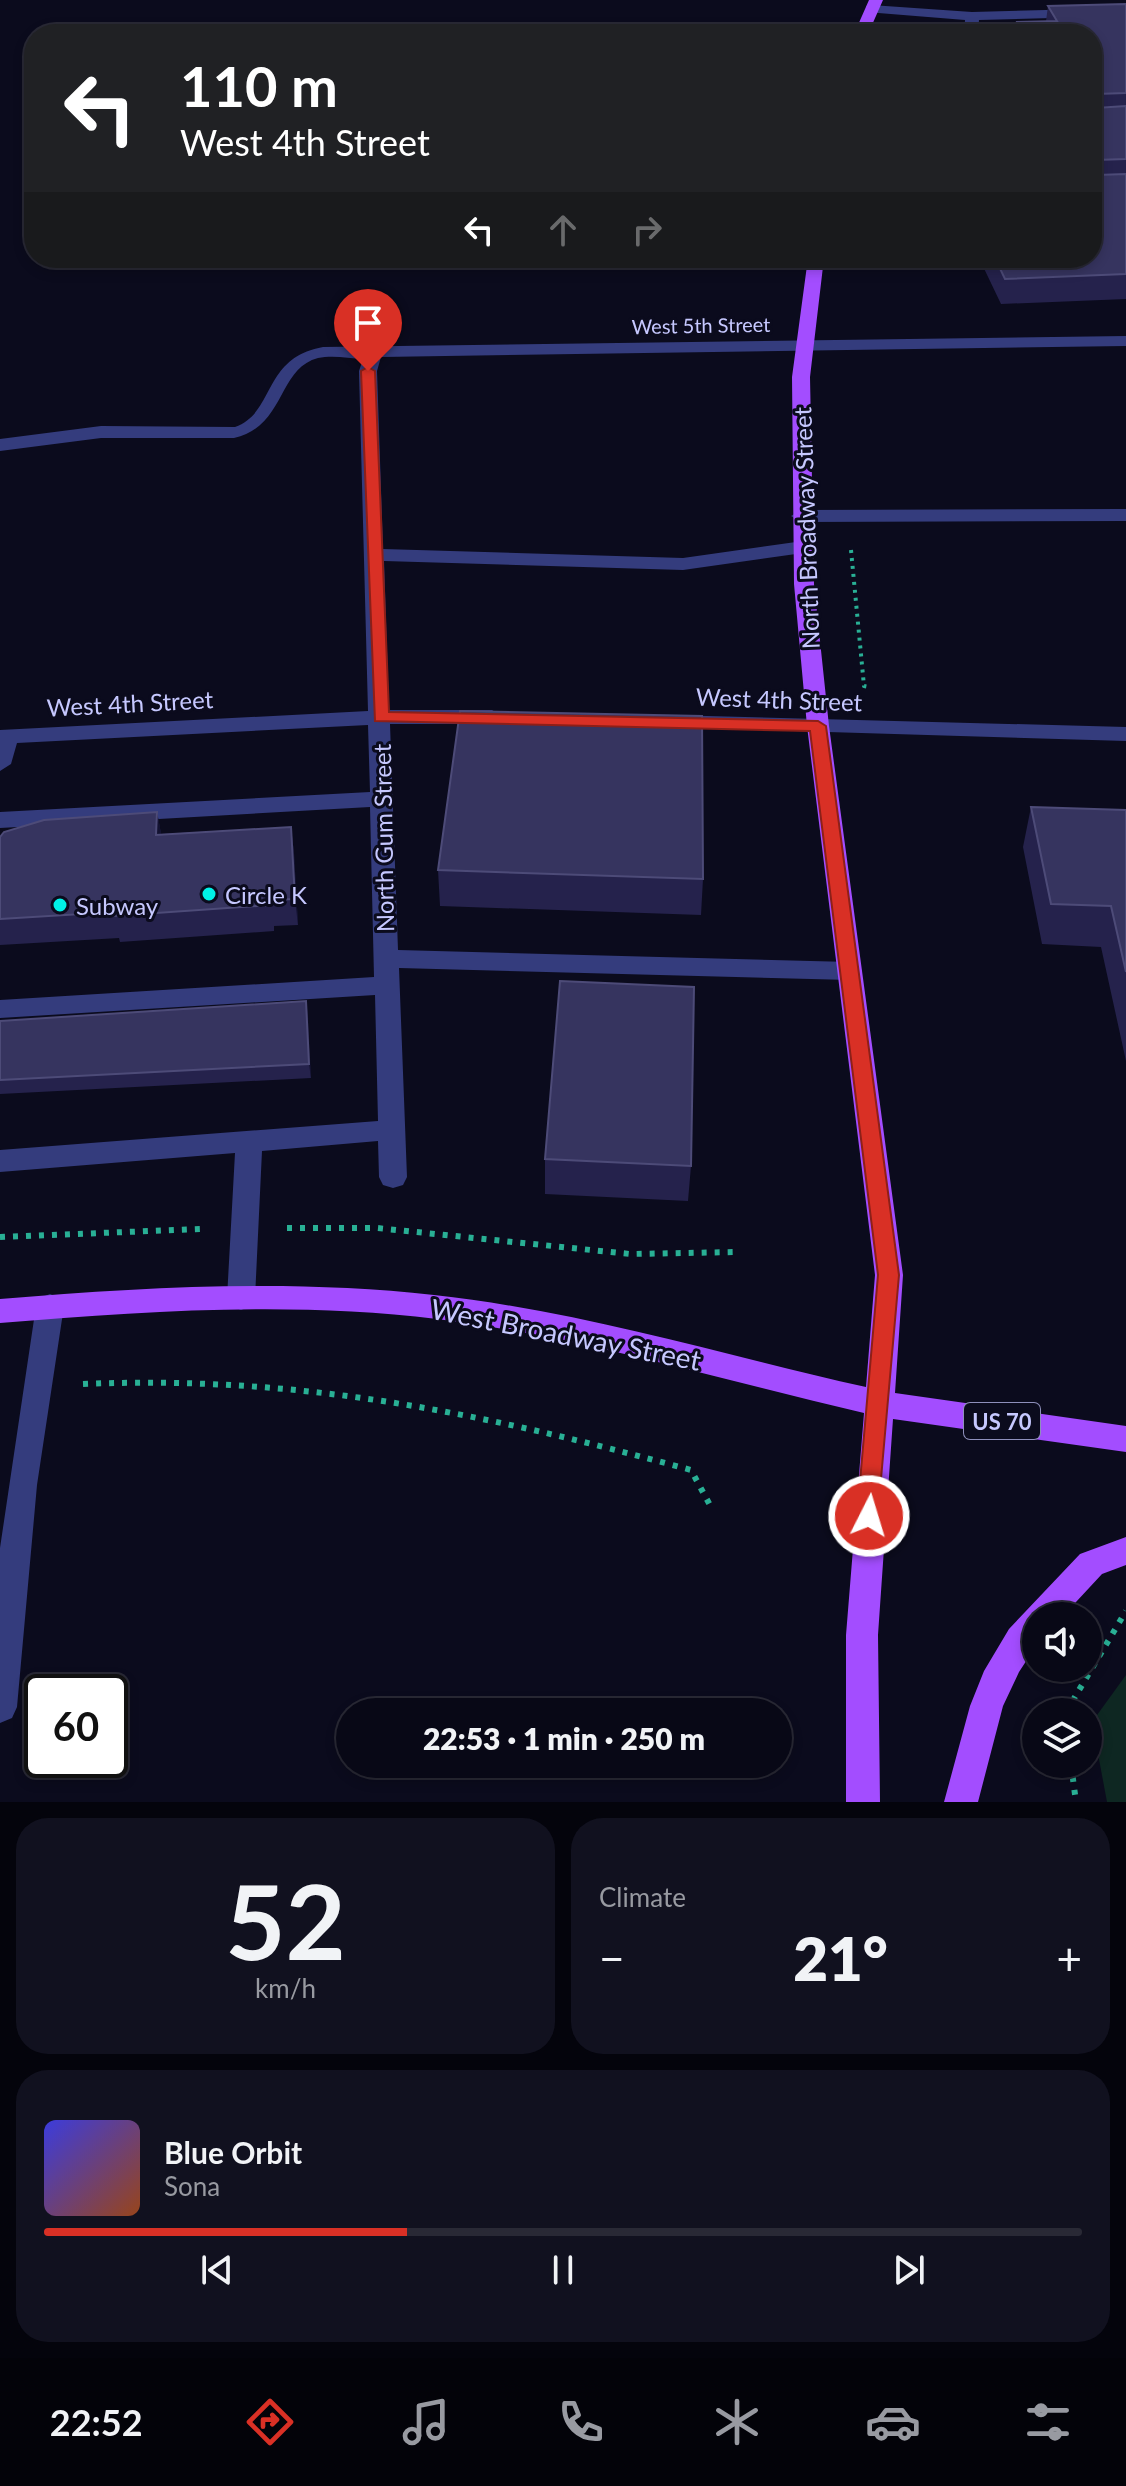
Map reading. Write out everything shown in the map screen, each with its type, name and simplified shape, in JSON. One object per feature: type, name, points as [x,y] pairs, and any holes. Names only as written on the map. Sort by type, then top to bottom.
[{"type":"main road","points":[[865,24],[873,5]]},
{"type":"main road","name":"North Broadway Street","points":[[815,268],[801,377],[803,547],[818,726],[889,1275],[862,1635],[863,1802]]},
{"type":"main road","name":"West Broadway Street","points":[[0,1311],[130,1299],[325,1298],[436,1307],[545,1324],[878,1403],[1126,1439]]},
{"type":"main road","points":[[1054,1602],[1091,1564],[1126,1551]]},
{"type":"main road","points":[[961,1802],[974,1740],[1016,1642],[1022,1636]]},
{"type":"street","points":[[873,5],[972,16],[1126,12]]},
{"type":"street","points":[[972,16],[972,24]]},
{"type":"street","name":"West 5th Street","points":[[0,445],[101,432],[232,433],[251,427],[294,364],[304,357],[338,351],[373,354],[384,351],[1126,341]]},
{"type":"street","name":"North Gum Street","points":[[373,354],[368,371],[393,1177]]},
{"type":"street","points":[[801,516],[1126,515]]},
{"type":"street","points":[[375,555],[683,564],[742,552],[803,547]]},
{"type":"street","name":"West 4th Street","points":[[4,736],[381,717],[509,717]]},
{"type":"street","name":"West 4th Street","points":[[648,721],[1126,734]]},
{"type":"street","points":[[0,764],[4,736]]},
{"type":"street","points":[[0,820],[383,799]]},
{"type":"street","points":[[386,959],[850,971]]},
{"type":"street","points":[[0,1009],[387,985]]},
{"type":"street","points":[[0,1161],[393,1130]]},
{"type":"street","points":[[241,1298],[249,1141]]},
{"type":"street","points":[[0,1707],[22,1485],[50,1306]]},
{"type":"path","points":[[848,515],[864,686],[880,687]]},
{"type":"path","points":[[0,1237],[243,1228],[377,1228],[630,1254],[737,1252]]},
{"type":"path","points":[[39,1387],[117,1381],[326,1389],[534,1426],[691,1470],[711,1507]]},
{"type":"path","points":[[1074,1698],[1126,1611]]},
{"type":"path","points":[[1073,1778],[1076,1802]]},
{"type":"green space","points":[[1126,1675],[1126,1802],[1107,1802],[1102,1775],[1102,1708]]},
{"type":"building","points":[[1126,4],[1126,93],[1102,94],[1102,24],[1018,24],[1057,21],[1048,6]]},
{"type":"building","points":[[1126,106],[1126,159],[1102,160],[1102,108]]},
{"type":"building","points":[[1126,174],[1126,274],[1005,279],[1000,268],[1102,268],[1102,175]]},
{"type":"building","points":[[460,711],[702,716],[703,879],[438,870]]},
{"type":"building","points":[[1031,807],[1126,810],[1126,972],[1111,906],[1051,904]]},
{"type":"building","points":[[157,812],[156,835],[291,827],[295,899],[270,900],[270,905],[114,916],[114,912],[0,919],[0,837],[4,832],[44,820]]},
{"type":"building","points":[[560,981],[694,987],[691,1166],[545,1159]]},
{"type":"building","points":[[306,1001],[309,1064],[0,1080],[0,1021]]},
{"type":"place","name":"Circle K","points":[[209,894]]},
{"type":"place","name":"Subway","points":[[60,905]]},
{"type":"route","points":[[368,371],[381,717],[447,715],[818,726],[889,1275],[869,1516]]}]
